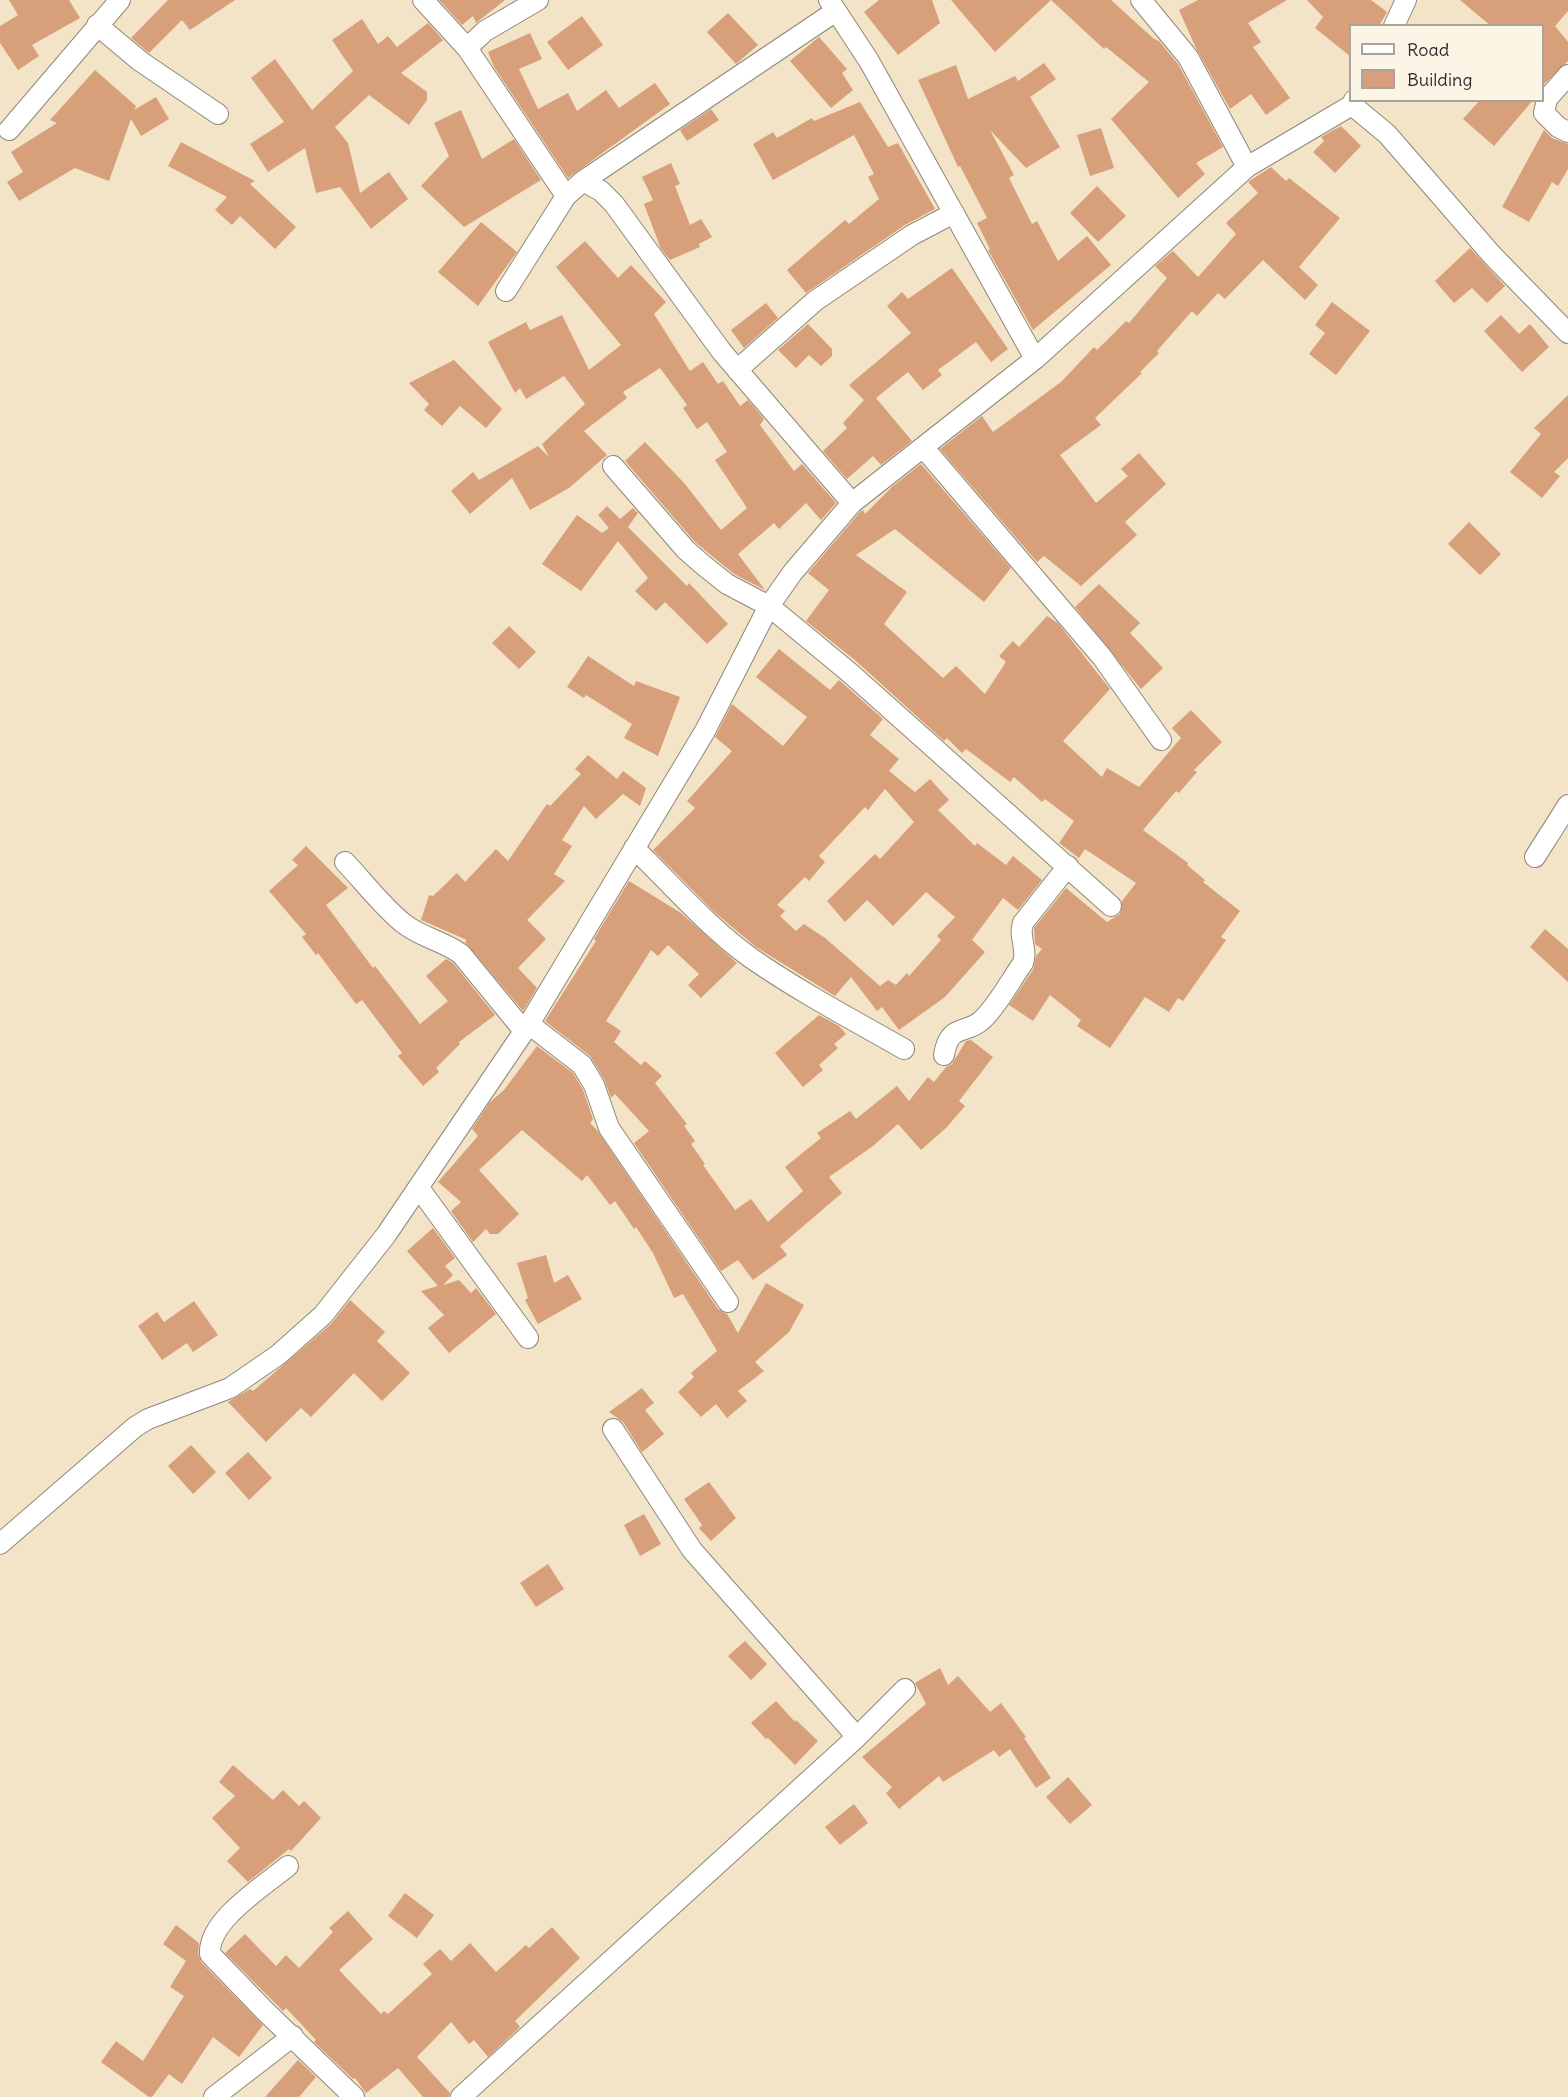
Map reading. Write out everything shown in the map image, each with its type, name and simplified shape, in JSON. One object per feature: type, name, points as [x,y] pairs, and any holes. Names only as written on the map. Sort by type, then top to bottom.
[{"type":"street","points":[[9,130],[120,0]]},
{"type":"street","points":[[423,0],[467,48],[566,196]]},
{"type":"street","points":[[467,48],[485,32],[538,0]]},
{"type":"street","points":[[1141,0],[1188,57],[1247,167]]},
{"type":"street","points":[[1395,24],[1406,0]]},
{"type":"street","points":[[506,291],[566,196],[833,6],[869,62],[1035,358]]},
{"type":"street","points":[[98,25],[140,61],[218,114]]},
{"type":"street","points":[[1568,75],[1547,99],[1544,113],[1558,127],[1568,132]]},
{"type":"street","points":[[0,1544],[135,1427],[148,1419],[230,1388],[278,1355],[323,1316],[386,1235],[526,1028],[705,731],[769,606],[793,572],[852,503],[1035,358],[1247,167],[1353,103],[1387,134],[1492,255],[1568,333]]},
{"type":"street","points":[[584,181],[602,191],[614,204],[737,370],[852,503]]},
{"type":"street","points":[[737,370],[815,301],[912,235],[954,213]]},
{"type":"street","points":[[923,447],[1088,640],[1128,691],[1161,740]]},
{"type":"street","points":[[613,466],[694,557],[728,584],[769,606],[850,673],[1111,906]]},
{"type":"street","points":[[1535,857],[1568,805]]},
{"type":"street","points":[[634,848],[716,928],[750,957],[804,992],[904,1049]]},
{"type":"street","points":[[345,862],[402,923],[461,954],[526,1028],[582,1065],[594,1085],[609,1128],[728,1302]]},
{"type":"street","points":[[944,1055],[948,1040],[954,1032],[982,1020],[1023,963],[1026,955],[1020,931],[1023,923],[1068,866]]},
{"type":"street","points":[[418,1188],[528,1338]]},
{"type":"street","points":[[613,1430],[692,1550],[857,1737]]},
{"type":"street","points":[[460,2097],[857,1737],[905,1689]]},
{"type":"street","points":[[288,1866],[234,1911],[216,1930],[210,1954],[354,2097]]},
{"type":"street","points":[[214,2097],[293,2036]]},
{"type":"building","points":[[9,0],[69,0],[80,18],[32,45],[39,56],[18,70],[0,43],[0,26],[18,15]]},
{"type":"building","points":[[168,0],[235,0],[190,30],[182,20],[149,53],[131,38]]},
{"type":"building","points":[[439,0],[505,0],[476,23],[473,16],[462,25]]},
{"type":"building","points":[[879,0],[932,0],[940,23],[898,55],[864,12]]},
{"type":"building","points":[[951,0],[1051,0],[995,52]]},
{"type":"building","points":[[1051,0],[1111,0],[1159,41],[1178,64],[1223,147],[1196,163],[1205,174],[1178,198],[1111,119],[1149,82],[1106,47],[1104,49]]},
{"type":"building","points":[[1198,0],[1287,0],[1248,23],[1261,42],[1253,47],[1290,98],[1266,115],[1251,94],[1230,109],[1196,48],[1179,10]]},
{"type":"building","points":[[1307,0],[1371,0],[1387,12],[1380,24],[1349,24],[1349,55],[1315,28],[1323,17]]},
{"type":"building","points":[[1460,0],[1568,0],[1568,11],[1555,26],[1568,42],[1568,61],[1544,84],[1544,24],[1489,24]]},
{"type":"building","points":[[728,13],[758,45],[736,64],[707,32]]},
{"type":"building","points":[[582,16],[603,45],[568,70],[547,42]]},
{"type":"building","points":[[362,19],[378,44],[388,36],[397,47],[428,23],[443,40],[401,73],[427,92],[427,100],[409,125],[369,95],[335,127],[348,143],[360,193],[389,172],[408,199],[371,229],[340,187],[316,193],[305,148],[268,172],[250,144],[284,122],[251,78],[275,59],[312,110],[353,71],[332,40]]},
{"type":"building","points":[[530,33],[542,59],[519,69],[538,109],[568,93],[577,111],[606,90],[619,108],[655,83],[670,104],[568,178],[494,67],[488,52]]},
{"type":"building","points":[[819,37],[847,69],[842,73],[853,90],[831,108],[790,61]]},
{"type":"building","points":[[1044,63],[1056,79],[1030,97],[1060,147],[1026,168],[990,130],[1014,175],[1009,178],[1032,224],[1037,221],[1058,261],[1087,236],[1111,265],[1033,330],[988,250],[990,249],[977,223],[987,218],[960,166],[958,167],[918,80],[956,65],[968,99],[1015,76],[1018,81]]},
{"type":"building","points":[[95,70],[136,106],[134,110],[156,97],[169,119],[141,136],[131,119],[109,181],[75,168],[19,201],[7,182],[23,172],[11,152],[57,123],[50,120]]},
{"type":"building","points":[[860,102],[888,147],[898,143],[935,209],[905,225],[806,293],[787,270],[845,220],[849,224],[879,199],[868,177],[874,174],[854,135],[773,180],[753,144],[773,132],[777,138],[812,118],[814,121]]},
{"type":"building","points":[[1478,102],[1531,102],[1494,146],[1463,119]]},
{"type":"building","points":[[711,109],[719,120],[687,141],[680,130]]},
{"type":"building","points":[[461,110],[482,159],[514,139],[541,180],[464,227],[421,186],[449,156],[434,123]]},
{"type":"building","points":[[1341,126],[1361,146],[1335,173],[1313,152],[1324,141],[1321,137]]},
{"type":"building","points":[[1101,128],[1114,168],[1090,176],[1077,135]]},
{"type":"building","points":[[1544,130],[1552,138],[1568,144],[1568,169],[1558,186],[1552,182],[1529,222],[1502,207]]},
{"type":"building","points":[[181,142],[255,181],[250,184],[296,227],[275,249],[240,216],[232,225],[215,210],[227,197],[168,166]]},
{"type":"building","points":[[671,163],[680,184],[675,186],[690,225],[701,219],[712,237],[699,244],[700,247],[670,260],[661,249],[644,204],[653,200],[642,177]]},
{"type":"building","points":[[1271,167],[1286,181],[1289,178],[1340,218],[1299,267],[1318,285],[1305,300],[1263,260],[1225,299],[1218,293],[1197,316],[1192,311],[1157,351],[1159,353],[1140,372],[1142,373],[1095,418],[1101,425],[1060,455],[1096,503],[1128,476],[1121,469],[1139,453],[1166,484],[1125,522],[1137,535],[1081,586],[1044,556],[1037,562],[940,449],[982,416],[993,432],[1061,382],[1094,347],[1097,350],[1126,321],[1129,323],[1167,278],[1155,266],[1173,251],[1198,277],[1236,234],[1226,223],[1258,193],[1248,182]]},
{"type":"building","points":[[1097,186],[1126,216],[1098,242],[1070,213]]},
{"type":"building","points":[[481,222],[517,252],[478,306],[438,272]]},
{"type":"building","points":[[585,241],[618,278],[631,265],[666,302],[654,314],[690,371],[703,362],[718,384],[723,381],[740,406],[748,400],[764,419],[760,425],[794,471],[802,464],[836,503],[821,520],[806,503],[779,529],[774,523],[738,554],[765,590],[734,574],[695,542],[625,461],[645,442],[685,484],[721,530],[747,508],[715,460],[727,452],[707,422],[697,429],[683,408],[687,405],[660,368],[623,392],[627,398],[584,431],[607,455],[569,488],[530,510],[512,478],[470,514],[451,491],[473,472],[479,480],[538,446],[549,457],[542,444],[585,404],[564,376],[526,399],[520,388],[515,393],[488,342],[526,322],[530,330],[562,315],[589,370],[621,345],[556,267]]},
{"type":"building","points":[[1470,248],[1505,286],[1487,303],[1472,288],[1454,303],[1435,281]]},
{"type":"building","points":[[952,268],[1008,349],[991,362],[976,342],[938,370],[942,375],[923,390],[908,372],[876,398],[912,441],[881,465],[873,456],[847,479],[823,451],[847,428],[843,423],[864,400],[849,385],[911,333],[887,306],[902,292],[908,299]]},
{"type":"building","points":[[1332,302],[1370,331],[1336,375],[1309,354],[1325,333],[1315,325]]},
{"type":"building","points":[[766,303],[778,318],[744,348],[731,330]]},
{"type":"building","points":[[1501,315],[1519,334],[1530,324],[1549,347],[1522,372],[1484,331]]},
{"type":"building","points":[[808,324],[832,349],[832,356],[821,366],[809,355],[796,368],[778,350]]},
{"type":"building","points":[[454,360],[502,409],[486,428],[460,406],[442,426],[424,410],[429,404],[409,383]]},
{"type":"building","points":[[1568,395],[1568,458],[1554,472],[1560,476],[1542,498],[1510,472],[1541,434],[1534,428]]},
{"type":"building","points":[[921,464],[1011,568],[984,602],[895,529],[856,555],[907,592],[884,624],[943,678],[956,666],[985,694],[1006,662],[999,656],[1013,641],[1019,647],[1047,616],[1058,623],[1110,689],[1063,741],[1102,777],[1107,768],[1139,787],[1181,738],[1172,728],[1191,710],[1222,742],[1194,770],[1197,772],[1179,793],[1176,791],[1143,830],[1188,863],[1187,865],[1205,880],[1203,882],[1240,911],[1221,937],[1226,940],[1183,1001],[1178,998],[1169,1012],[1145,997],[1110,1048],[1077,1026],[1081,1020],[1050,995],[1033,1021],[1009,1005],[1033,970],[1036,956],[1042,949],[1035,944],[1034,928],[1066,888],[1107,922],[1120,914],[1122,901],[1136,883],[1085,849],[1079,858],[1059,843],[1074,821],[1045,799],[1042,802],[1014,777],[1010,782],[966,749],[962,753],[947,738],[944,741],[856,661],[806,621],[829,590],[808,573],[860,512],[863,510],[865,514],[893,486]]},
{"type":"building","points":[[607,506],[620,519],[633,508],[638,513],[628,527],[687,586],[689,583],[728,624],[707,644],[665,602],[656,611],[635,591],[648,578],[618,541],[581,591],[542,564],[577,515],[602,533],[609,528],[598,515]]},
{"type":"building","points":[[1469,522],[1501,554],[1480,575],[1448,544]]},
{"type":"building","points":[[1099,584],[1140,623],[1130,633],[1163,668],[1141,689],[1075,607]]},
{"type":"building","points":[[509,626],[536,652],[519,669],[492,643]]},
{"type":"building","points":[[779,649],[830,690],[839,680],[883,719],[870,735],[899,759],[889,771],[915,792],[930,779],[949,800],[938,810],[975,846],[977,843],[1006,865],[1013,856],[1042,880],[1018,910],[1003,898],[972,940],[985,952],[945,997],[899,1030],[882,1007],[877,1011],[851,977],[835,996],[756,947],[713,911],[653,850],[695,808],[687,801],[732,751],[715,737],[732,704],[783,746],[807,717],[756,677]],"holes":[[[885,789],[914,822],[880,859],[875,854],[827,901],[845,922],[867,900],[893,926],[926,892],[955,917],[937,936],[941,940],[909,976],[907,973],[896,985],[888,980],[880,986],[825,938],[804,924],[796,931],[780,916],[785,911],[777,905],[805,877],[809,881],[825,862],[819,856],[865,807],[868,810]]]},
{"type":"building","points":[[588,656],[634,686],[636,681],[680,697],[658,756],[624,738],[632,724],[586,695],[584,698],[567,687]]},
{"type":"building","points":[[588,755],[617,779],[623,771],[646,788],[640,806],[623,794],[596,819],[584,806],[562,840],[572,846],[554,874],[565,881],[527,920],[546,939],[518,968],[537,988],[523,1011],[465,942],[467,940],[421,920],[429,895],[433,896],[457,873],[465,882],[496,849],[508,861],[547,804],[550,806],[581,774],[575,769]]},
{"type":"building","points":[[306,846],[348,888],[326,905],[373,968],[375,966],[420,1024],[448,1001],[426,976],[446,959],[453,963],[495,1015],[459,1042],[460,1044],[436,1068],[439,1072],[423,1086],[398,1056],[402,1053],[362,1000],[356,1004],[318,953],[316,955],[302,937],[306,934],[269,891],[298,865],[292,860]]},
{"type":"building","points":[[629,881],[681,913],[737,963],[701,998],[688,985],[699,974],[668,945],[658,956],[651,950],[606,1021],[621,1031],[614,1042],[641,1065],[645,1061],[662,1076],[655,1083],[687,1124],[684,1126],[695,1141],[691,1144],[735,1210],[751,1199],[768,1222],[803,1191],[785,1167],[821,1138],[817,1133],[850,1111],[856,1119],[897,1086],[909,1101],[928,1077],[934,1082],[946,1067],[952,1064],[966,1041],[971,1040],[993,1057],[959,1101],[965,1106],[946,1128],[921,1150],[898,1124],[873,1146],[829,1177],[842,1193],[780,1246],[787,1255],[753,1280],[738,1260],[721,1271],[634,1143],[649,1131],[615,1094],[611,1098],[604,1079],[590,1056],[545,1021],[596,941],[594,939]]},
{"type":"building","points":[[1545,929],[1568,949],[1568,982],[1530,947]]},
{"type":"building","points":[[819,1015],[839,1026],[846,1034],[834,1044],[838,1048],[819,1065],[823,1070],[803,1087],[775,1053]]},
{"type":"building","points":[[537,1046],[573,1073],[583,1090],[593,1119],[590,1123],[718,1309],[727,1314],[738,1333],[766,1283],[804,1305],[789,1332],[755,1362],[764,1371],[738,1391],[747,1401],[727,1418],[716,1404],[701,1417],[678,1392],[694,1377],[691,1373],[717,1351],[683,1294],[674,1298],[653,1253],[636,1227],[634,1229],[615,1201],[610,1205],[587,1175],[582,1181],[522,1130],[479,1170],[519,1214],[498,1234],[490,1234],[486,1229],[473,1242],[451,1211],[461,1202],[438,1182],[478,1136],[472,1129],[490,1102],[504,1090]]},
{"type":"building","points":[[433,1228],[455,1258],[445,1266],[453,1275],[443,1285],[459,1280],[471,1293],[476,1288],[496,1314],[449,1353],[428,1328],[444,1315],[421,1291],[438,1286],[407,1251]]},
{"type":"building","points":[[546,1255],[554,1283],[568,1275],[582,1299],[538,1324],[525,1300],[528,1298],[517,1263]]},
{"type":"building","points":[[350,1300],[385,1332],[377,1341],[410,1373],[382,1401],[354,1373],[311,1417],[301,1408],[266,1442],[228,1402],[250,1389],[253,1391],[331,1324]]},
{"type":"building","points":[[194,1301],[218,1335],[193,1352],[187,1343],[162,1360],[138,1326],[157,1312],[164,1322]]},
{"type":"building","points":[[642,1388],[654,1403],[645,1410],[664,1434],[642,1452],[623,1422],[609,1412]]},
{"type":"building","points":[[191,1445],[216,1472],[193,1494],[168,1466]]},
{"type":"building","points":[[248,1452],[272,1478],[249,1500],[225,1473]]},
{"type":"building","points":[[709,1482],[736,1518],[711,1541],[699,1528],[702,1525],[684,1499]]},
{"type":"building","points":[[644,1514],[661,1544],[640,1556],[624,1525]]},
{"type":"building","points":[[548,1564],[564,1589],[536,1607],[520,1583]]},
{"type":"building","points":[[745,1641],[767,1664],[751,1680],[728,1656]]},
{"type":"building","points":[[940,1668],[948,1685],[958,1676],[990,1712],[1001,1703],[1026,1737],[1024,1738],[1051,1778],[1036,1788],[1010,1749],[999,1757],[994,1750],[943,1782],[939,1776],[899,1809],[886,1793],[892,1787],[862,1757],[926,1704],[915,1683]]},
{"type":"building","points":[[776,1701],[795,1722],[796,1720],[818,1741],[795,1765],[751,1723]]},
{"type":"building","points":[[233,1765],[273,1800],[283,1790],[299,1806],[304,1801],[321,1818],[291,1851],[289,1849],[248,1882],[227,1861],[240,1848],[212,1818],[235,1796],[219,1782]]},
{"type":"building","points":[[1068,1777],[1092,1805],[1070,1824],[1046,1797]]},
{"type":"building","points":[[854,1804],[868,1823],[840,1845],[825,1827]]},
{"type":"building","points":[[405,1893],[434,1915],[417,1938],[388,1916]]},
{"type":"building","points":[[348,1911],[373,1939],[339,1970],[381,2014],[384,2011],[388,2014],[432,1974],[423,1964],[440,1949],[451,1961],[470,1943],[496,1972],[526,1945],[529,1948],[552,1927],[580,1958],[515,2021],[520,2027],[488,2057],[474,2040],[469,2044],[451,2022],[417,2057],[450,2093],[449,2097],[423,2097],[398,2068],[366,2093],[355,2078],[353,2079],[314,2042],[316,2040],[286,2008],[283,2011],[225,1953],[245,1934],[276,1966],[286,1955],[299,1968],[333,1932],[329,1928]]},
{"type":"building","points":[[176,1925],[199,1943],[198,1953],[201,1962],[263,2025],[239,2057],[213,2037],[182,2084],[169,2074],[152,2097],[149,2097],[101,2062],[116,2041],[143,2061],[184,1996],[170,1987],[186,1961],[163,1944]]},
{"type":"building","points":[[298,2060],[316,2077],[299,2097],[265,2097]]}]
